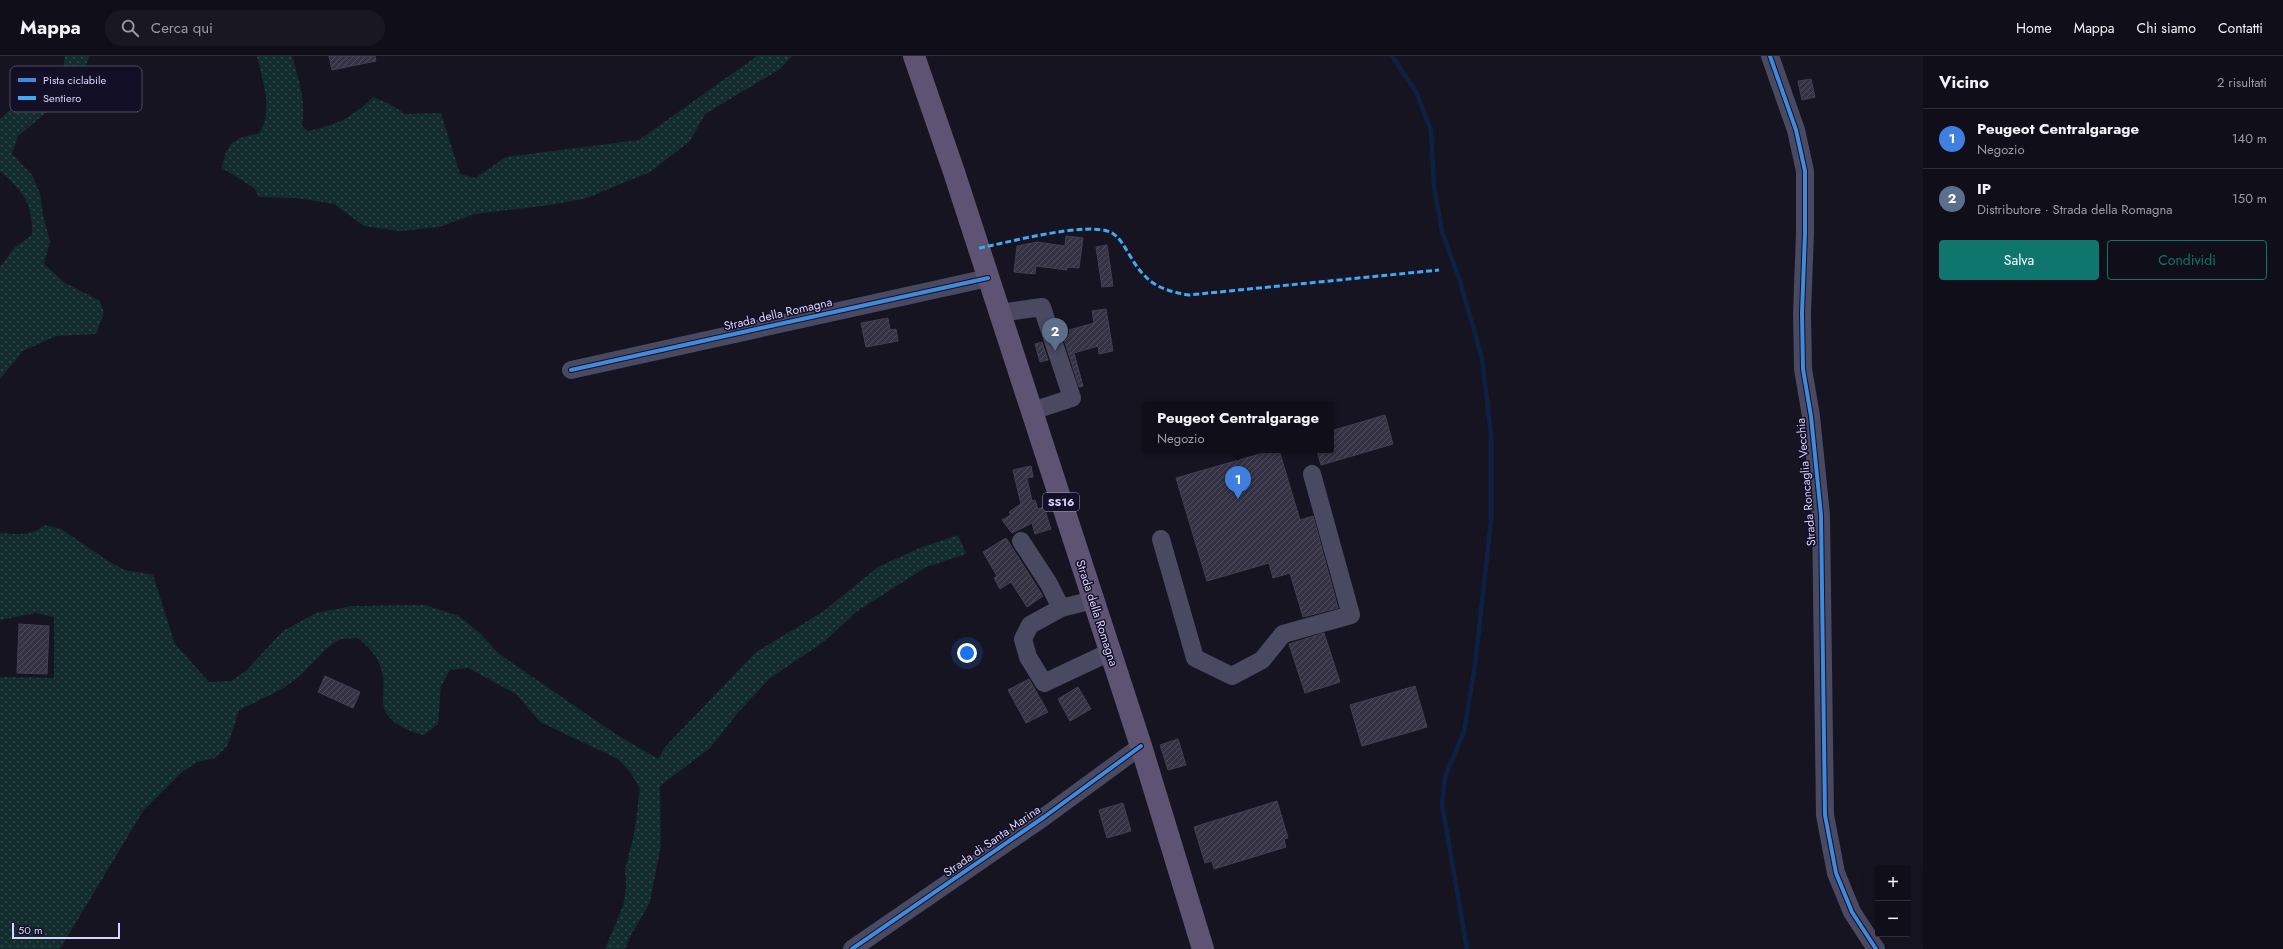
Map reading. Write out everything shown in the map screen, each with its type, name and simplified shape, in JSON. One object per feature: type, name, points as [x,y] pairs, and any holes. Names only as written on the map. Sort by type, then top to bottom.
[{"type":"main road","name":"Strada della Romagna","points":[[914,56],[1000,313],[1141,746],[1203,949]]},
{"type":"street","name":"Strada Roncaglia Vecchia","points":[[1770,56],[1796,130],[1805,171],[1806,233],[1802,313],[1803,369],[1811,416],[1821,516],[1825,815],[1836,873],[1852,912],[1876,949]]},
{"type":"street","name":"Strada della Romagna","points":[[571,370],[988,278]]},
{"type":"street","points":[[1000,313],[1042,307],[1070,390],[1072,398],[1032,411]]},
{"type":"street","points":[[1161,539],[1195,658],[1232,676],[1262,660],[1283,634],[1352,615],[1312,474]]},
{"type":"street","points":[[1021,541],[1049,584],[1061,608]]},
{"type":"street","points":[[1093,600],[1061,608],[1030,625],[1023,639],[1028,657],[1044,683],[1110,652]]},
{"type":"street","name":"Strada di Santa Marina","points":[[852,949],[1050,813],[1141,746]]},
{"type":"green space","points":[[65,56],[89,56],[86,66],[63,66]]},
{"type":"green space","points":[[257,56],[292,56],[302,98],[302,126],[307,131],[343,120],[366,104],[373,97],[390,104],[405,114],[441,113],[460,174],[475,178],[506,157],[639,140],[757,56],[792,56],[780,69],[705,114],[690,141],[650,172],[587,198],[550,205],[475,214],[439,227],[400,231],[364,226],[334,204],[297,198],[259,197],[254,188],[222,168],[226,153],[232,143],[243,137],[258,134],[263,126],[266,116],[266,96]]},
{"type":"green space","points":[[10,110],[10,112],[47,112],[18,136],[12,154],[32,175],[40,193],[43,215],[50,241],[44,264],[65,283],[100,301],[104,313],[96,334],[56,336],[23,351],[0,379],[0,267],[15,247],[32,235],[32,224],[31,215],[25,199],[15,185],[0,171],[0,119]]},
{"type":"green space","points":[[44,525],[61,529],[108,561],[125,570],[153,575],[175,644],[209,682],[231,681],[246,671],[283,631],[316,613],[352,606],[425,605],[459,616],[481,634],[498,653],[617,735],[658,759],[665,747],[756,652],[824,611],[878,567],[922,547],[958,535],[966,554],[926,567],[856,612],[825,641],[770,678],[736,715],[710,748],[660,786],[661,845],[650,902],[631,935],[625,949],[605,949],[623,906],[626,888],[625,870],[634,834],[640,789],[631,773],[618,759],[540,722],[516,694],[468,668],[450,670],[441,686],[438,724],[424,735],[404,728],[392,720],[384,709],[384,685],[379,663],[372,652],[358,638],[340,639],[325,650],[300,676],[282,689],[239,710],[228,745],[215,758],[197,762],[182,772],[143,811],[60,949],[0,949],[0,677],[54,678],[54,617],[36,613],[0,620],[0,533],[29,533]]},
{"type":"building","points":[[329,56],[375,56],[376,61],[332,70]]},
{"type":"building","points":[[1811,79],[1815,97],[1802,100],[1798,81]]},
{"type":"building","points":[[1066,236],[1083,238],[1079,268],[1067,267],[1067,270],[1036,266],[1035,274],[1014,272],[1017,246],[1037,242],[1065,246]]},
{"type":"building","points":[[1107,245],[1113,286],[1102,287],[1096,247]]},
{"type":"building","points":[[1106,309],[1113,351],[1099,354],[1098,346],[1074,353],[1083,386],[1079,387],[1063,336],[1070,334],[1069,330],[1094,323],[1092,311]]},
{"type":"building","points":[[888,318],[890,330],[896,329],[898,341],[866,347],[861,323]]},
{"type":"building","points":[[1042,342],[1048,360],[1040,362],[1035,344]]},
{"type":"building","points":[[1385,415],[1393,444],[1321,465],[1318,453],[1334,453],[1334,430]]},
{"type":"building","points":[[1264,453],[1280,453],[1300,520],[1313,516],[1338,608],[1303,617],[1290,573],[1273,578],[1269,563],[1207,581],[1176,478]]},
{"type":"building","points":[[1031,466],[1033,477],[1027,478],[1032,501],[1035,500],[1038,509],[1044,507],[1051,529],[1035,534],[1032,523],[1012,533],[1002,520],[1011,515],[1009,512],[1021,504],[1013,470]]},
{"type":"building","points":[[1006,538],[1043,596],[1027,607],[1011,582],[1000,589],[994,578],[997,576],[983,552]]},
{"type":"building","points":[[19,624],[49,626],[47,674],[17,673]]},
{"type":"building","points":[[1324,633],[1340,682],[1305,693],[1289,644]]},
{"type":"building","points":[[325,676],[360,692],[353,708],[318,692]]},
{"type":"building","points":[[1029,679],[1048,712],[1026,723],[1008,690]]},
{"type":"building","points":[[1415,686],[1427,727],[1362,746],[1350,705]]},
{"type":"building","points":[[1078,687],[1091,709],[1070,721],[1058,699]]},
{"type":"building","points":[[1178,739],[1186,765],[1168,770],[1160,745]]},
{"type":"building","points":[[1277,801],[1288,838],[1284,839],[1286,847],[1214,869],[1212,861],[1205,863],[1194,827]]},
{"type":"building","points":[[1123,803],[1131,831],[1107,838],[1099,810]]},
{"type":"waterway","points":[[1392,56],[1416,92],[1431,130],[1434,186],[1442,232],[1460,281],[1482,358],[1491,435],[1491,521],[1475,665],[1464,732],[1445,777],[1442,804],[1467,949]]},
{"type":"marked path","points":[[979,248],[1067,231],[1085,229],[1101,230],[1112,233],[1117,237],[1124,245],[1141,272],[1153,283],[1169,290],[1189,295],[1439,270]]},
{"type":"cycle path","points":[[1770,56],[1796,130],[1805,171],[1805,233],[1802,313],[1803,369],[1811,416],[1821,515],[1825,815],[1836,873],[1852,912],[1876,949]]},
{"type":"cycle path","points":[[571,370],[988,278]]},
{"type":"cycle path","points":[[852,949],[1044,817],[1141,746]]},
{"type":"place","name":"IP","points":[[1055,351]]},
{"type":"place","name":"Peugeot Centralgarage","points":[[1238,499]]}]
